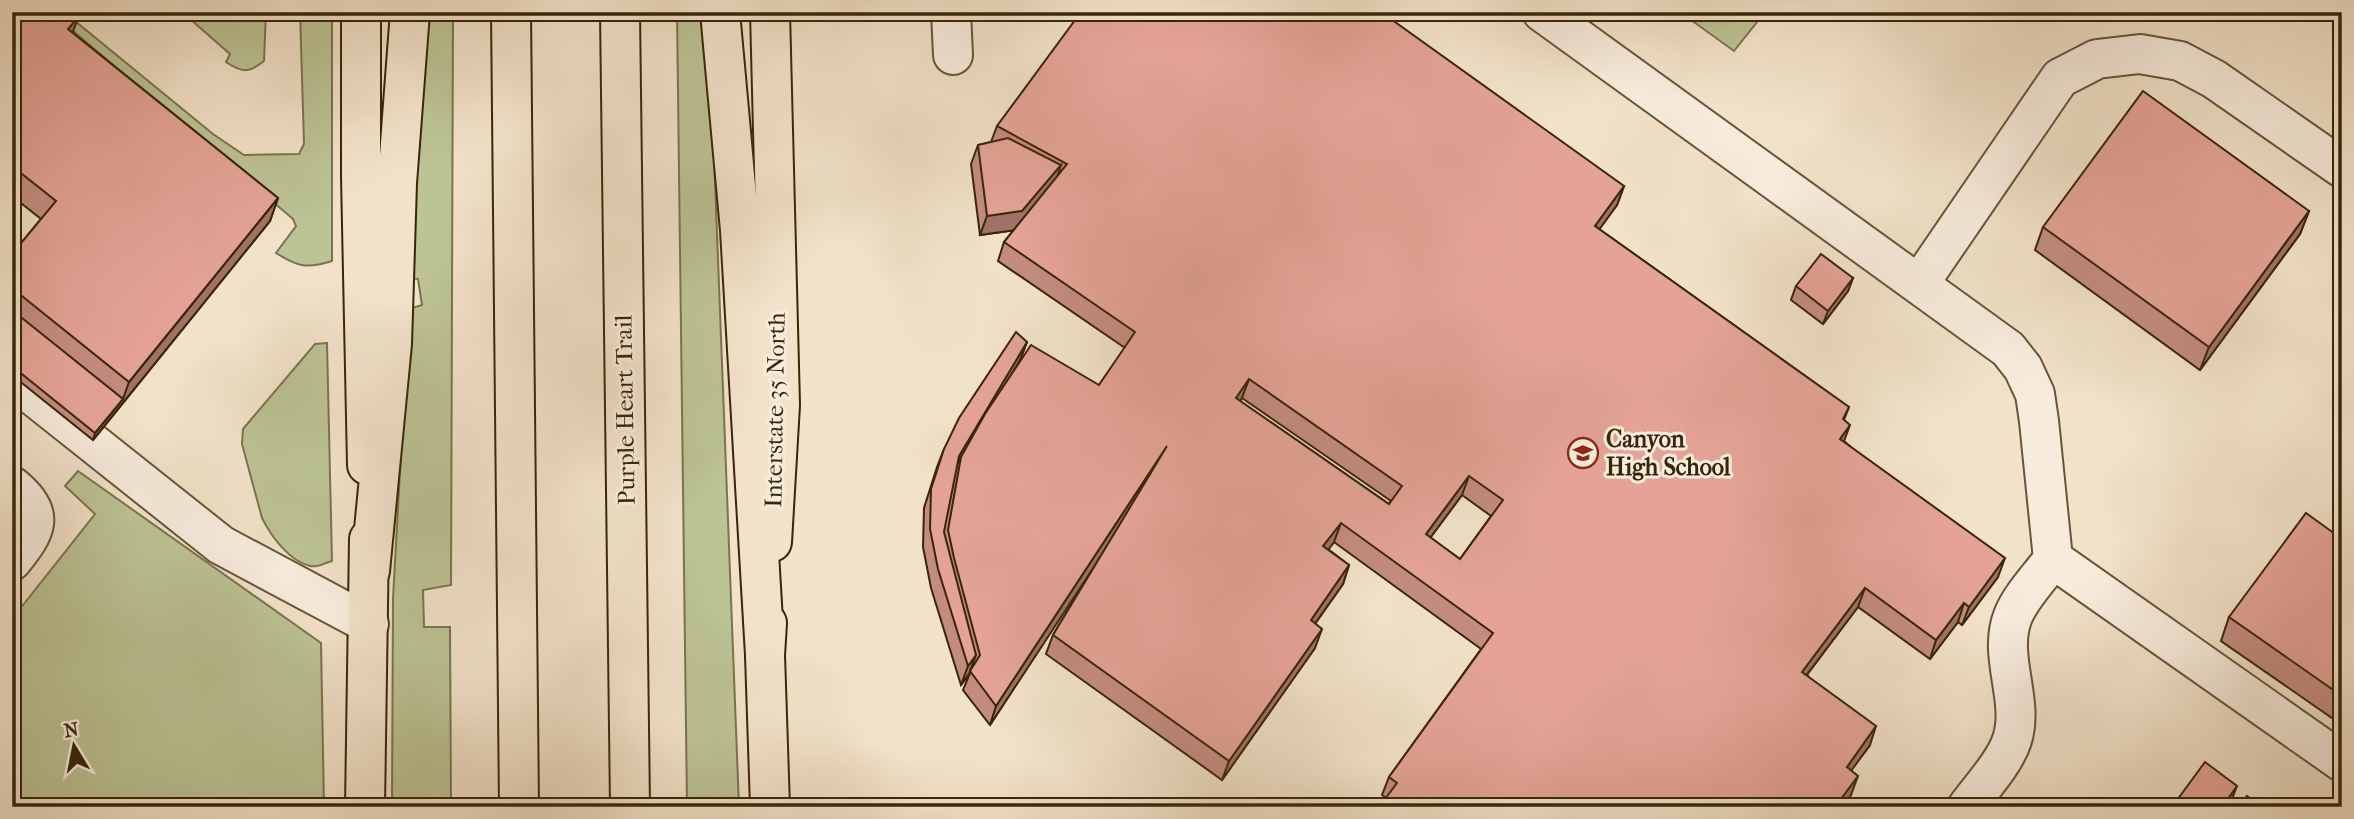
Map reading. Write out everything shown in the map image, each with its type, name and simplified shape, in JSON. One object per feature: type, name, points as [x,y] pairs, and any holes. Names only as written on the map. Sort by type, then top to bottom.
[{"type":"main road","points":[[360,12],[370,571],[365,807]]},
{"type":"main road","points":[[370,571],[392,344],[396,195],[410,12]]},
{"type":"main road","points":[[511,12],[519,807]]},
{"type":"main road","name":"Purple Heart Trail","points":[[620,12],[630,807]]},
{"type":"main road","points":[[720,12],[740,230],[765,655]]},
{"type":"main road","name":"Interstate 35 North","points":[[770,12],[780,405],[765,655],[770,807]]},
{"type":"lane","points":[[951,12],[953,55]]},
{"type":"lane","points":[[1542,12],[2008,349],[2023,368],[2035,394],[2053,559],[2017,607],[2012,618],[2008,643],[2015,714],[2012,739],[2007,752],[1967,807]]},
{"type":"lane","points":[[1919,284],[2060,78],[2097,59],[2140,54],[2180,61],[2214,79],[2342,168]]},
{"type":"lane","points":[[12,379],[221,545],[369,624]]},
{"type":"lane","points":[[12,486],[28,499],[35,518],[28,541],[12,561]]},
{"type":"lane","points":[[2053,559],[2342,762]]},
{"type":"green space","points":[[51,12],[64,12],[213,134],[244,155],[299,154],[304,144],[300,12],[332,12],[332,261],[303,265],[276,253],[296,226],[293,219]]},
{"type":"green space","points":[[182,12],[266,12],[264,61],[245,70],[232,66],[226,62],[230,54]]},
{"type":"green space","points":[[428,12],[453,12],[451,585],[423,590],[424,627],[450,627],[451,807],[392,807],[393,598],[409,309],[422,305],[418,279],[406,277]]},
{"type":"green space","points":[[677,12],[701,12],[712,103],[739,807],[687,807]]},
{"type":"green space","points":[[1680,12],[1765,12],[1734,51]]},
{"type":"green space","points":[[327,343],[332,561],[313,566],[302,563],[288,553],[266,525],[242,444],[243,429],[315,344]]},
{"type":"green space","points":[[78,471],[321,643],[324,807],[12,807],[12,619],[95,514],[65,486]]},
{"type":"building","points":[[12,12],[74,12],[79,16],[68,29],[278,198],[129,382],[12,288],[12,254],[56,201],[12,166]]},
{"type":"building","points":[[1081,12],[1381,12],[1624,186],[1595,226],[1849,407],[1843,419],[1850,425],[1840,439],[2005,558],[1969,607],[1964,603],[1936,640],[1865,588],[1802,672],[1876,726],[1847,767],[1858,776],[1835,807],[1379,807],[1397,783],[1389,777],[1493,633],[1341,523],[1323,546],[1349,565],[1311,620],[1322,629],[1229,761],[1053,635],[1167,446],[996,706],[970,671],[980,655],[948,530],[961,457],[985,414],[1031,345],[1099,385],[1135,332],[1004,242],[1067,164],[997,126]],"holes":[[[1249,379],[1402,486],[1389,504],[1236,398]],[[1469,476],[1503,500],[1460,559],[1426,534]]]},
{"type":"building","points":[[2143,91],[2309,211],[2209,347],[2043,227]]},
{"type":"building","points":[[1008,138],[1061,165],[1022,211],[987,216],[978,145]]},
{"type":"building","points":[[1821,254],[1853,278],[1828,311],[1796,286]]},
{"type":"building","points":[[12,310],[123,399],[95,433],[12,366]]},
{"type":"building","points":[[1016,332],[1027,342],[959,456],[944,532],[976,655],[968,666],[938,569],[930,529],[931,489],[944,449],[959,418]]},
{"type":"building","points":[[2306,513],[2342,539],[2342,696],[2229,617]]},
{"type":"building","points":[[2205,762],[2237,786],[2222,807],[2172,807]]},
{"type":"building","points":[[2247,796],[2262,807],[2239,807]]},
{"type":"place","name":"Canyon High School","points":[[1583,453]]}]
